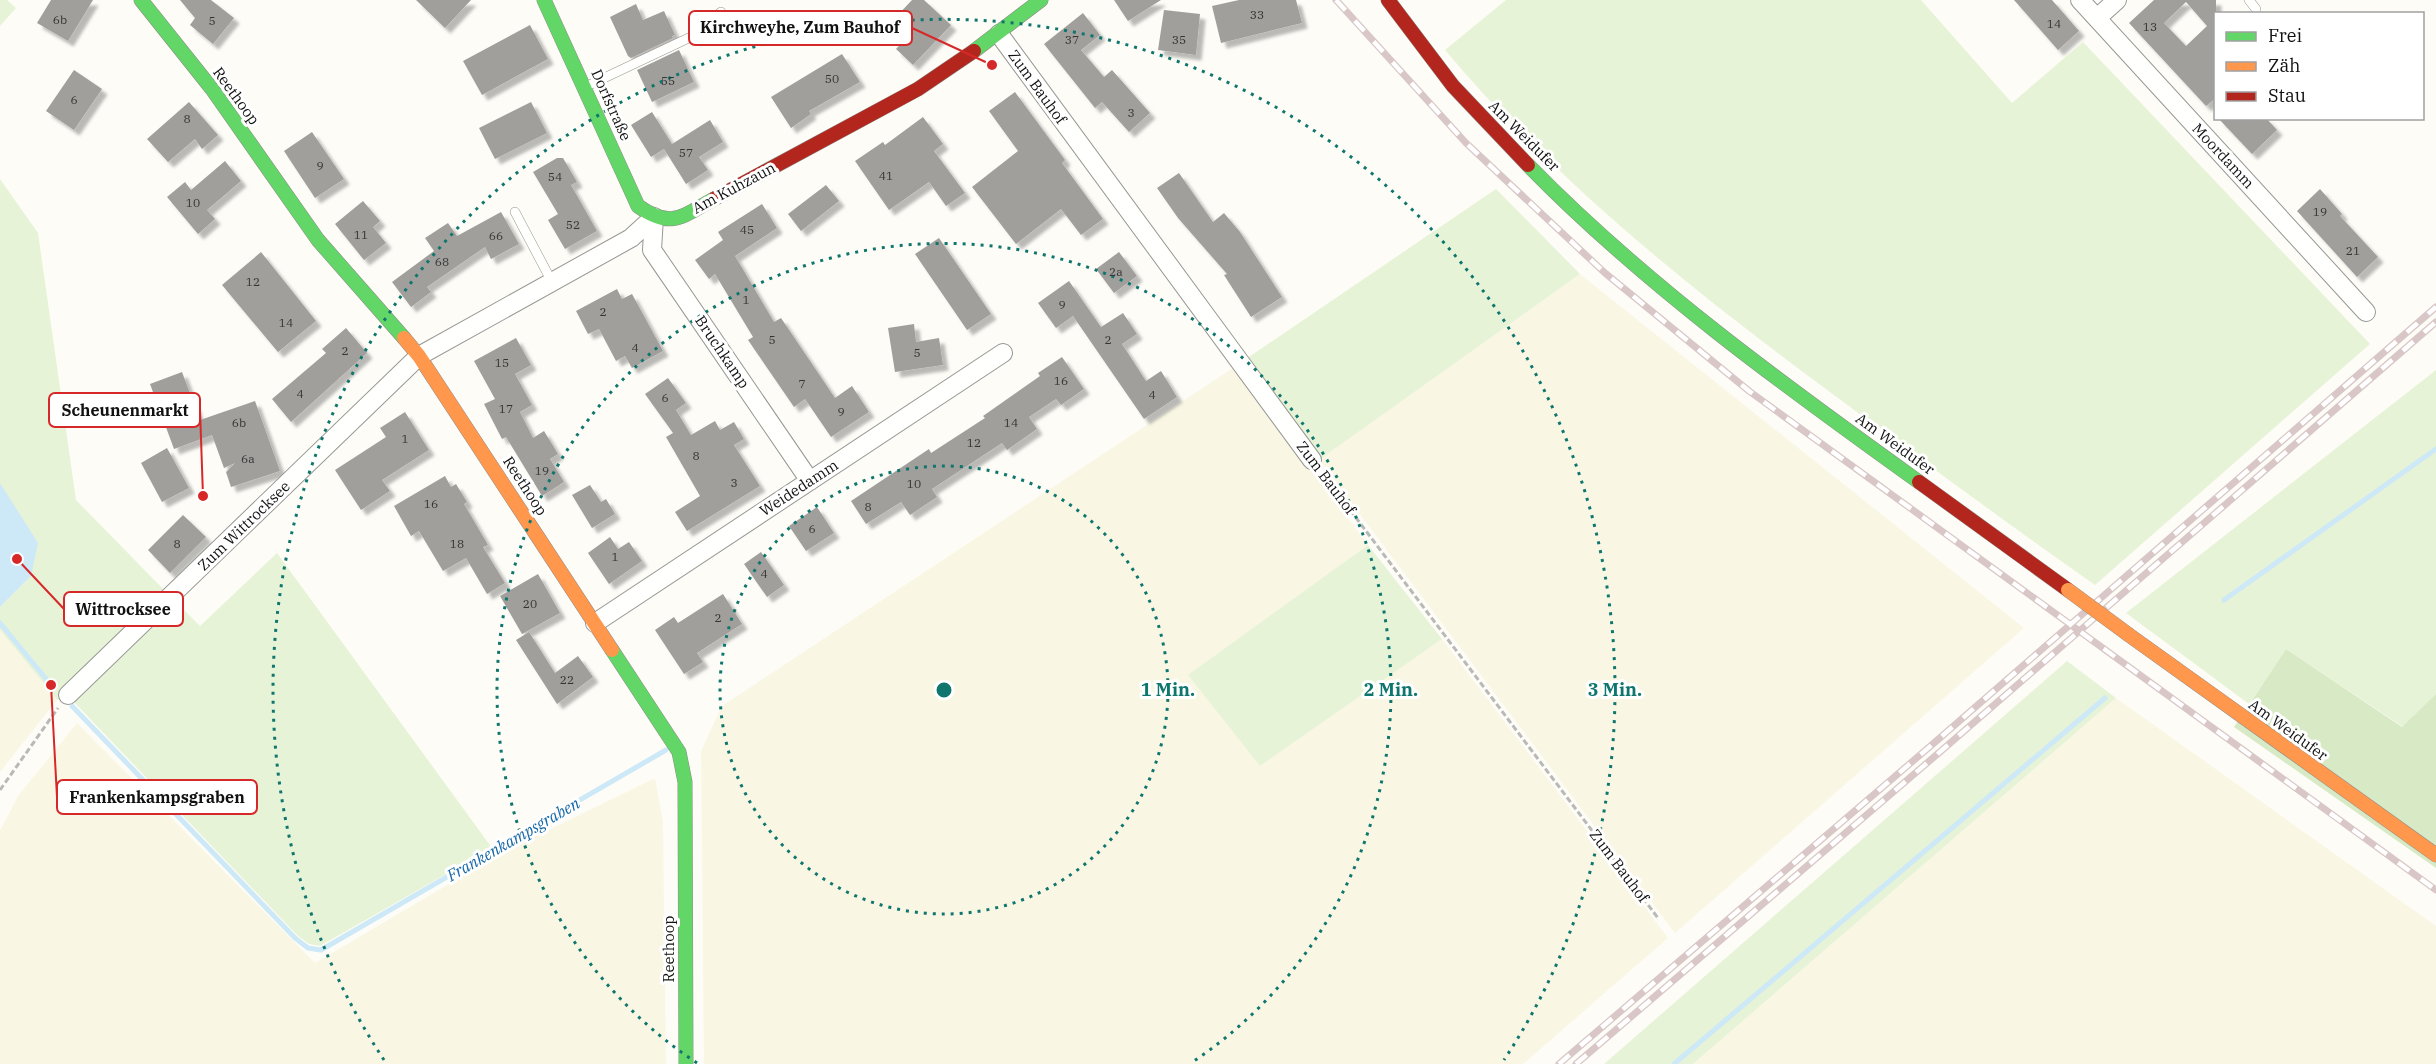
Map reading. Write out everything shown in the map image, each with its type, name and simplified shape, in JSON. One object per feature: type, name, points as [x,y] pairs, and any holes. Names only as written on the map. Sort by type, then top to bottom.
[{"type":"street","name":"Reethoop","points":[[141,0],[212,89],[318,240],[419,356],[679,753],[685,783],[686,1064]]},
{"type":"street","name":"Dorfstraße","points":[[544,0],[638,206],[654,217]]},
{"type":"street","name":"Am Kuhzaun","points":[[654,217],[675,220],[918,89],[999,34],[1041,0]]},
{"type":"street","name":"Am Weidufer","points":[[1388,0],[1462,96],[1514,150],[1644,271],[1781,381],[2436,855]]},
{"type":"street","name":"Moordamm","points":[[2080,0],[2366,312]]},
{"type":"street","points":[[2097,18],[2117,0]]},
{"type":"street","name":"Zum Bauhof","points":[[999,34],[1312,460]]},
{"type":"street","points":[[419,356],[631,238],[654,217]]},
{"type":"street","name":"Bruchkamp","points":[[654,217],[652,250],[810,481]]},
{"type":"street","name":"Weidedamm","points":[[595,623],[1003,353]]},
{"type":"street","name":"Zum Wittrocksee","points":[[68,695],[419,356]]},
{"type":"lane","points":[[2249,0],[2256,9]]},
{"type":"lane","points":[[585,87],[695,35],[721,12]]},
{"type":"lane","points":[[515,212],[552,282]]},
{"type":"path","name":"Zum Bauhof","points":[[1312,460],[1658,918]]},
{"type":"path","points":[[0,790],[68,695]]},
{"type":"shaded area","points":[[1580,274],[2024,628],[1675,933],[1319,460]]},
{"type":"shaded area","points":[[1236,366],[1368,545],[1189,675],[1260,766],[1442,639],[1668,938],[1523,1064],[704,1064],[701,751],[722,706]]},
{"type":"shaded area","points":[[0,630],[57,700],[0,772]]},
{"type":"shaded area","points":[[2116,698],[2436,926],[2436,1064],[1693,1064]]},
{"type":"shaded area","points":[[77,723],[315,963],[498,855],[655,778],[663,822],[666,1064],[0,1064],[0,831],[18,796]]},
{"type":"green space","points":[[0,0],[7,0],[16,8],[0,26]]},
{"type":"green space","points":[[1506,0],[1921,0],[2012,103],[2083,42],[2370,344],[2095,585],[1934,469],[1733,319],[1631,235],[1534,146],[1445,50]]},
{"type":"green space","points":[[0,179],[38,233],[76,500],[168,594],[57,700],[0,630],[0,607],[31,576],[11,502],[0,483]]},
{"type":"green space","points":[[1496,189],[1580,274],[1319,460],[1246,359]]},
{"type":"green space","points":[[2436,370],[2436,694],[2403,727],[2286,649],[2249,704],[2126,613]]},
{"type":"green space","points":[[1368,545],[1442,639],[1260,766],[1188,675]]},
{"type":"green space","points":[[277,553],[492,848],[320,946],[309,944],[297,935],[71,699],[171,597],[200,626]]},
{"type":"green space","points":[[2286,649],[2402,727],[2436,694],[2436,868],[2234,727]]},
{"type":"green space","points":[[2067,661],[2116,698],[1693,1064],[1604,1064]]},
{"type":"water","points":[[0,483],[38,543],[31,576],[0,607]]},
{"type":"building","points":[[51,0],[93,0],[68,41],[37,23]]},
{"type":"building","points":[[180,0],[211,0],[234,18],[213,44],[190,25],[195,18]]},
{"type":"building","points":[[416,0],[471,0],[445,28]]},
{"type":"building","points":[[912,0],[924,0],[951,25],[913,65],[896,49],[912,32],[896,17]]},
{"type":"building","points":[[1114,0],[1161,0],[1128,21]]},
{"type":"building","points":[[1239,0],[1296,0],[1302,23],[1221,43],[1212,6]]},
{"type":"building","points":[[2014,0],[2052,0],[2079,31],[2058,50]]},
{"type":"building","points":[[2154,0],[2216,0],[2214,100],[2206,106],[2129,23]],"holes":[[[2186,2],[2207,26],[2186,46],[2164,23]]]},
{"type":"building","points":[[636,4],[643,20],[664,11],[675,35],[631,58],[610,17]]},
{"type":"building","points":[[1164,10],[1200,14],[1196,55],[1158,50]]},
{"type":"building","points":[[1083,13],[1100,35],[1081,50],[1104,77],[1112,70],[1150,113],[1129,132],[1102,102],[1095,108],[1044,44]]},
{"type":"building","points":[[530,25],[548,59],[482,95],[463,61]]},
{"type":"building","points":[[679,50],[694,82],[652,102],[637,70]]},
{"type":"building","points":[[842,54],[860,82],[809,111],[811,114],[791,128],[771,97]]},
{"type":"building","points":[[74,70],[102,89],[74,130],[46,111]]},
{"type":"building","points":[[1015,92],[1065,160],[1062,163],[1103,219],[1081,235],[1061,209],[1016,244],[972,187],[1018,151],[989,111]]},
{"type":"building","points":[[189,102],[218,135],[202,149],[195,139],[168,162],[147,139]]},
{"type":"building","points":[[531,102],[547,133],[495,159],[479,128]]},
{"type":"building","points":[[652,112],[672,144],[710,120],[723,142],[699,157],[708,170],[686,184],[664,149],[651,157],[631,125]]},
{"type":"building","points":[[923,117],[943,144],[934,151],[965,193],[946,206],[929,182],[889,210],[855,161],[883,142],[885,145]]},
{"type":"building","points":[[2220,120],[2268,120],[2277,130],[2252,154]]},
{"type":"building","points":[[312,132],[344,179],[315,198],[284,151]]},
{"type":"building","points":[[557,158],[563,158],[577,182],[571,185],[597,231],[565,249],[548,220],[558,214],[533,172]]},
{"type":"building","points":[[225,161],[241,181],[207,210],[215,219],[198,234],[167,197],[185,182],[191,190]]},
{"type":"building","points":[[1179,173],[1213,222],[1224,213],[1240,232],[1282,297],[1251,317],[1224,275],[1227,274],[1178,218],[1157,188]]},
{"type":"building","points":[[826,185],[839,201],[801,231],[788,214]]},
{"type":"building","points":[[2320,189],[2342,214],[2340,216],[2378,257],[2357,277],[2297,211]]},
{"type":"building","points":[[363,201],[380,221],[373,227],[386,243],[364,260],[335,224]]},
{"type":"building","points":[[762,204],[777,228],[735,256],[774,322],[781,318],[835,398],[852,386],[869,412],[831,437],[805,399],[794,407],[748,340],[753,337],[715,274],[709,279],[695,260],[723,240],[718,232]]},
{"type":"building","points":[[501,212],[519,244],[491,259],[485,247],[427,287],[431,292],[411,307],[392,282],[434,251],[425,238],[448,223],[457,236]]},
{"type":"building","points":[[939,238],[991,314],[967,330],[915,254]]},
{"type":"building","points":[[261,252],[316,321],[278,352],[222,285]]},
{"type":"building","points":[[1119,252],[1137,276],[1114,293],[1096,269]]},
{"type":"building","points":[[1069,281],[1101,327],[1123,313],[1137,334],[1122,344],[1146,381],[1161,371],[1177,397],[1144,419],[1073,316],[1056,328],[1038,303]]},
{"type":"building","points":[[617,289],[622,299],[632,294],[663,351],[632,368],[625,356],[616,361],[599,329],[588,334],[576,311]]},
{"type":"building","points":[[914,324],[916,342],[939,338],[943,365],[895,372],[888,328]]},
{"type":"building","points":[[346,328],[367,353],[291,422],[272,399],[326,353],[322,349]]},
{"type":"building","points":[[516,338],[531,365],[515,374],[532,405],[520,412],[533,438],[544,431],[558,454],[550,459],[564,482],[542,496],[506,437],[502,439],[484,404],[495,399],[474,361]]},
{"type":"building","points":[[1062,357],[1084,389],[1061,405],[1056,399],[1029,417],[1037,429],[1007,450],[1002,443],[932,489],[937,497],[910,515],[901,502],[866,524],[851,501],[929,449],[931,453],[985,418],[983,416],[1040,376],[1038,373]]},
{"type":"building","points":[[182,372],[200,420],[255,401],[280,471],[231,487],[226,472],[235,463],[224,468],[212,435],[174,449],[150,384]]},
{"type":"building","points":[[668,378],[686,403],[676,410],[691,435],[715,421],[720,430],[734,422],[744,439],[734,445],[760,486],[687,531],[675,512],[700,496],[666,437],[673,433],[645,394]]},
{"type":"building","points":[[405,412],[429,450],[382,480],[390,491],[361,510],[335,470],[386,437],[380,428]]},
{"type":"building","points":[[167,448],[189,488],[162,502],[141,463]]},
{"type":"building","points":[[445,476],[451,487],[456,484],[467,502],[464,504],[488,545],[483,547],[505,583],[487,594],[466,558],[443,571],[419,531],[411,536],[394,506]]},
{"type":"building","points":[[590,485],[601,502],[606,499],[615,514],[592,528],[572,495]]},
{"type":"building","points":[[817,507],[834,533],[806,551],[789,526]]},
{"type":"building","points":[[183,515],[206,537],[170,573],[148,550]]},
{"type":"building","points":[[610,537],[618,549],[629,542],[642,561],[609,584],[588,553]]},
{"type":"building","points":[[761,552],[784,585],[767,597],[744,564]]},
{"type":"building","points":[[538,574],[560,613],[522,634],[500,596]]},
{"type":"building","points":[[723,594],[742,624],[697,653],[703,662],[684,674],[655,630],[674,617],[678,623]]},
{"type":"building","points":[[529,632],[555,673],[578,656],[593,677],[557,704],[516,640]]},
{"type":"waterway","points":[[2224,600],[2436,449]]},
{"type":"waterway","name":"Frankenkampsgraben","points":[[0,623],[51,685]]},
{"type":"waterway","points":[[1674,1064],[2105,698]]},
{"type":"waterway","name":"Frankenkampsgraben","points":[[72,706],[295,938],[308,948],[321,950],[666,750]]},
{"type":"railway","points":[[1336,0],[1466,143],[1605,273],[1749,391],[2436,890]]},
{"type":"railway","points":[[1559,1064],[1934,743],[2436,307]]},
{"type":"railway","points":[[1576,1064],[2436,322]]},
{"type":"traffic: fast","points":[[141,0],[212,89],[318,240],[404,338]]},
{"type":"traffic: fast","points":[[544,0],[638,206],[650,213],[669,219],[685,215],[714,199]]},
{"type":"traffic: fast","points":[[974,51],[1041,0]]},
{"type":"traffic: fast","points":[[1528,165],[1619,251],[1716,332],[1919,482]]},
{"type":"traffic: fast","points":[[612,650],[679,752],[685,782],[686,1064]]},
{"type":"traffic: slow","points":[[404,338],[419,356],[612,650]]},
{"type":"traffic: slow","points":[[2068,590],[2129,635]]},
{"type":"traffic: slow","points":[[2129,635],[2436,855]]},
{"type":"traffic: jam","points":[[1388,0],[1453,86],[1528,165]]},
{"type":"traffic: jam","points":[[714,199],[918,89],[974,51]]},
{"type":"traffic: jam","points":[[1919,482],[2068,590]]},
{"type":"place","name":"Kirchweyhe, Zum Bauhof","points":[[992,65]]},
{"type":"place","name":"Scheunenmarkt","points":[[203,496]]},
{"type":"place","name":"Wittrocksee","points":[[17,559]]},
{"type":"place","name":"Frankenkampsgraben","points":[[51,685]]}]
